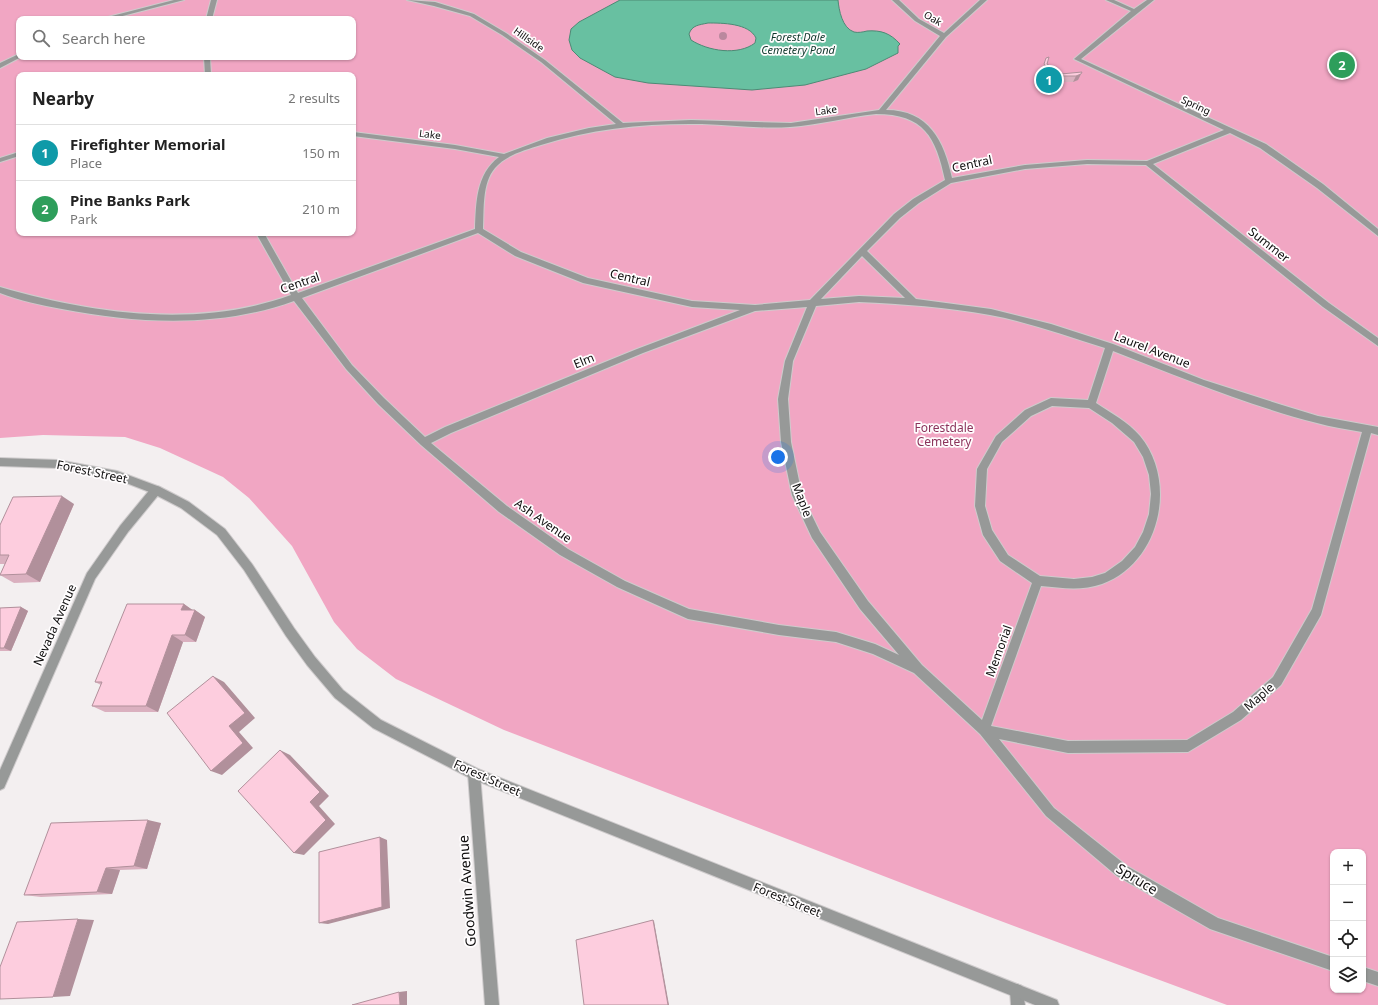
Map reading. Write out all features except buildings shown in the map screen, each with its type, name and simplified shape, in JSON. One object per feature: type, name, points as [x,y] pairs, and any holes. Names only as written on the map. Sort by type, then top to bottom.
[{"type":"street","points":[[115,16],[181,0]]},
{"type":"street","points":[[210,16],[214,0]]},
{"type":"street","name":"Hillside","points":[[410,0],[435,4],[472,15],[504,34],[543,61],[621,125]]},
{"type":"street","name":"Oak","points":[[895,0],[917,20],[944,36]]},
{"type":"street","points":[[882,111],[944,36],[984,0]]},
{"type":"street","points":[[1109,0],[1134,11]]},
{"type":"street","name":"Spring","points":[[1151,0],[1134,11],[1077,59],[1263,146],[1280,156],[1378,232]]},
{"type":"street","points":[[0,66],[16,58]]},
{"type":"street","points":[[207,60],[208,72]]},
{"type":"street","name":"Lake","points":[[356,134],[455,147],[505,156],[540,143],[621,125],[691,122],[791,125],[882,111],[902,114],[920,122],[932,133],[940,146],[949,181]]},
{"type":"street","name":"Central","points":[[0,290],[11,295],[78,310],[139,316],[208,316],[259,310],[297,298],[479,230],[518,254],[586,280],[692,304],[755,308],[813,302],[862,250],[897,216],[916,201],[949,181],[1025,167],[1087,162],[1148,163],[1229,131]]},
{"type":"street","points":[[0,160],[16,155]]},
{"type":"street","points":[[479,230],[482,186],[490,170],[505,156]]},
{"type":"street","name":"Summer","points":[[1148,163],[1326,305],[1378,343]]},
{"type":"street","name":"Ash Avenue","points":[[262,236],[297,298],[317,326],[349,367],[381,401],[424,442],[503,509],[564,552],[622,584],[688,614],[779,630],[836,637],[875,649],[918,670]]},
{"type":"street","points":[[862,250],[914,302]]},
{"type":"street","name":"Laurel Avenue","points":[[813,302],[859,299],[914,302],[991,312],[1051,327],[1110,346],[1201,382],[1281,409],[1318,420],[1373,431]]},
{"type":"street","name":"Maple","points":[[813,302],[789,361],[783,399],[786,442],[797,495],[816,535],[864,605],[918,670]]},
{"type":"street","name":"Elm","points":[[424,442],[499,408],[755,308]]},
{"type":"street","points":[[1091,404],[1110,346]]},
{"type":"street","points":[[1051,402],[1091,404],[1122,426],[1137,440],[1149,461],[1156,493],[1152,526],[1135,557],[1109,576],[1080,585],[1038,581],[1004,558],[987,532],[980,506],[982,469],[999,439],[1028,413],[1051,402]]},
{"type":"street","name":"Maple","points":[[984,730],[1068,747],[1188,746],[1237,716],[1277,681],[1317,611],[1373,431]]},
{"type":"street","name":"Forest Street","points":[[0,462],[58,464],[116,474],[156,490],[185,504],[221,532],[248,566],[290,632],[311,661],[339,694],[377,724],[474,774],[1018,998],[1052,1005]]},
{"type":"street","name":"Nevada Avenue","points":[[0,784],[91,576],[124,529],[156,490]]},
{"type":"street","name":"Memorial","points":[[984,730],[1038,581]]},
{"type":"street","name":"Spruce","points":[[918,670],[984,730],[1050,812],[1122,871],[1215,924],[1330,963]]},
{"type":"street","name":"Goodwin Avenue","points":[[474,774],[492,1005]]},
{"type":"street","points":[[1366,975],[1378,979]]},
{"type":"green space","name":"Forestdale Cemetery","points":[[0,0],[1378,0],[1378,1005],[1227,1005],[990,917],[504,730],[396,679],[357,649],[334,622],[292,546],[249,498],[223,477],[160,448],[125,437],[43,435],[0,438]]},
{"type":"water","name":"Forest Dale Cemetery Pond","points":[[620,0],[838,0],[839,9],[844,23],[850,30],[854,32],[881,32],[893,37],[900,44],[898,46],[898,53],[866,69],[805,85],[752,90],[648,83],[615,77],[580,58],[572,50],[569,40],[571,29],[579,22]],"holes":[[[708,23],[735,25],[748,29],[756,38],[755,43],[740,50],[732,51],[706,47],[691,40],[689,34],[690,31],[696,26]]]},
{"type":"place","name":"Pine Banks Park","points":[[1342,65]]},
{"type":"place","name":"Firefighter Memorial","points":[[1049,80]]}]
